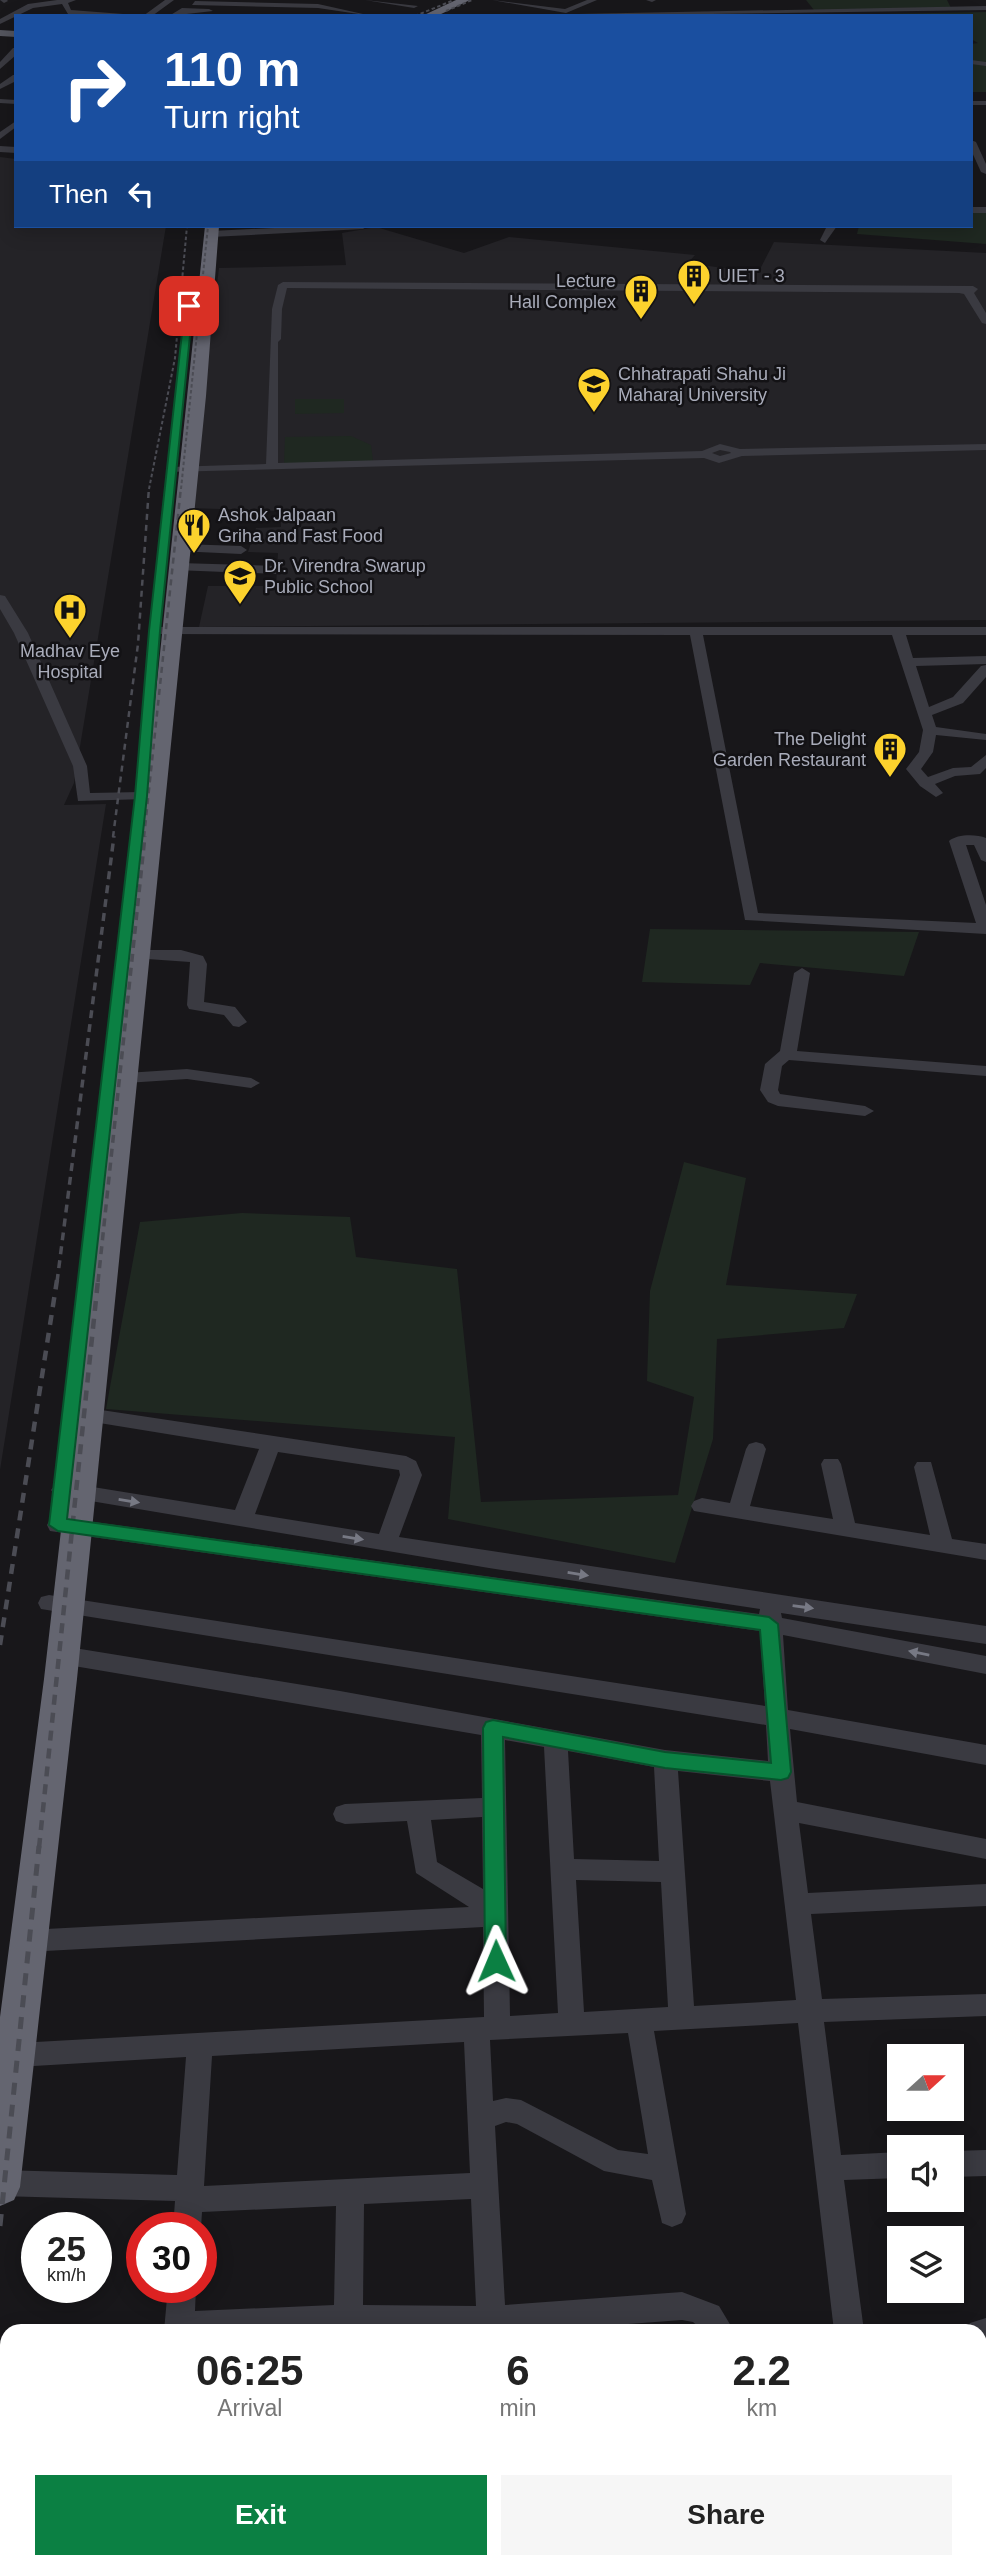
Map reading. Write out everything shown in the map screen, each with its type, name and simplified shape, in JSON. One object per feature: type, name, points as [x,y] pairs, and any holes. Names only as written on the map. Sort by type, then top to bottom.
[{"type":"highway","points":[[432,14],[465,0]]},
{"type":"highway","points":[[445,14],[479,0]]},
{"type":"highway","points":[[69,1491],[88,1415],[96,1272],[126,1078],[139,955],[164,631],[207,228]]},
{"type":"highway","points":[[0,2028],[58,1604],[96,1272],[141,796],[164,631],[180,558],[180,470]]},
{"type":"highway","points":[[0,2185],[6,2055],[27,1941],[62,1655],[58,1604]]},
{"type":"street","points":[[129,0],[147,1]]},
{"type":"street","points":[[150,14],[170,0]]},
{"type":"street","points":[[310,0],[318,6]]},
{"type":"street","points":[[496,0],[566,11],[594,0],[609,6]]},
{"type":"street","points":[[530,13],[568,0]]},
{"type":"street","points":[[800,0],[810,12]]},
{"type":"street","points":[[971,0],[985,9]]},
{"type":"street","points":[[135,14],[147,1]]},
{"type":"street","points":[[176,14],[197,1],[318,6],[348,14],[368,8],[418,5],[395,14]]},
{"type":"street","points":[[0,6],[69,2],[68,12],[112,14]]},
{"type":"street","points":[[501,10],[512,2]]},
{"type":"street","points":[[347,3],[379,10]]},
{"type":"street","points":[[580,5],[628,8],[650,3]]},
{"type":"street","points":[[23,5],[40,14]]},
{"type":"street","points":[[114,5],[127,8],[133,14]]},
{"type":"street","points":[[313,14],[318,6]]},
{"type":"street","points":[[712,14],[985,9]]},
{"type":"street","points":[[850,14],[985,9]]},
{"type":"street","points":[[182,10],[250,14],[296,13]]},
{"type":"street","points":[[3,70],[14,53]]},
{"type":"street","points":[[0,101],[8,93]]},
{"type":"street","points":[[0,126],[14,125]]},
{"type":"street","points":[[0,136],[14,125]]},
{"type":"street","points":[[986,144],[975,149],[986,172]]},
{"type":"street","points":[[825,240],[831,228]]},
{"type":"street","points":[[272,467],[275,341],[277,309],[283,285],[986,289]]},
{"type":"street","points":[[966,290],[986,321]]},
{"type":"street","points":[[180,470],[706,454],[708,450],[718,447],[737,453],[986,447]]},
{"type":"street","points":[[180,558],[241,550]]},
{"type":"street","points":[[180,558],[277,570]]},
{"type":"street","points":[[0,599],[21,633],[80,766],[83,798],[141,796]]},
{"type":"street","points":[[164,631],[986,631]]},
{"type":"street","points":[[696,632],[751,918],[986,928],[957,841],[984,847]]},
{"type":"street","points":[[898,632],[930,730],[926,752],[913,769],[930,788],[953,772],[975,771],[986,759]]},
{"type":"street","points":[[908,662],[986,660]]},
{"type":"street","points":[[926,713],[961,698],[986,669]]},
{"type":"street","points":[[930,730],[981,737]]},
{"type":"street","points":[[139,955],[194,957],[199,964],[195,1005],[229,1011],[239,1022]]},
{"type":"street","points":[[802,973],[788,1053],[774,1064],[769,1090],[774,1098],[784,1102],[865,1111]]},
{"type":"street","points":[[788,1053],[860,1063],[986,1071]]},
{"type":"street","points":[[126,1078],[187,1074],[251,1083]]},
{"type":"street","points":[[88,1415],[399,1461],[409,1466],[411,1475],[386,1543]]},
{"type":"street","points":[[242,1519],[271,1444]]},
{"type":"street","points":[[738,1512],[756,1449]]},
{"type":"street","points":[[831,1464],[846,1530]]},
{"type":"street","points":[[924,1466],[943,1545]]},
{"type":"street","points":[[69,1491],[386,1543],[770,1613],[986,1665]]},
{"type":"street","points":[[702,1506],[986,1552]]},
{"type":"street","points":[[65,1526],[770,1613],[986,1635]]},
{"type":"street","points":[[58,1604],[776,1717],[986,1755]]},
{"type":"street","points":[[770,1613],[781,1772],[848,2324]]},
{"type":"street","points":[[62,1655],[665,1760],[781,1772]]},
{"type":"street","points":[[491,2324],[482,2117],[495,1913],[493,1728]]},
{"type":"street","points":[[555,1739],[572,2024]]},
{"type":"street","points":[[665,1760],[682,2018]]},
{"type":"street","points":[[345,1814],[494,1807]]},
{"type":"street","points":[[786,1810],[986,1849]]},
{"type":"street","points":[[418,1811],[425,1866],[495,1913]]},
{"type":"street","points":[[563,1869],[673,1872]]},
{"type":"street","points":[[797,1904],[986,1895]]},
{"type":"street","points":[[27,1941],[495,1913]]},
{"type":"street","points":[[6,2055],[810,2011],[986,2005]]},
{"type":"street","points":[[639,2021],[672,2214]]},
{"type":"street","points":[[188,2212],[200,2045]]},
{"type":"street","points":[[482,2117],[506,2110],[521,2112],[614,2162],[641,2167],[664,2167]]},
{"type":"street","points":[[964,2164],[986,2163]]},
{"type":"street","points":[[829,2168],[887,2166]]},
{"type":"street","points":[[0,2185],[189,2194],[350,2192],[485,2185]]},
{"type":"street","points":[[348,2319],[350,2192]]},
{"type":"street","points":[[179,2324],[181,2303]]},
{"type":"street","points":[[501,2324],[682,2306],[704,2312],[712,2317],[716,2324]]},
{"type":"street","points":[[254,2324],[348,2319],[467,2324]]},
{"type":"shaded area","points":[[806,0],[947,0],[951,8],[814,10]]},
{"type":"shaded area","points":[[986,12],[986,92],[973,92],[973,44],[978,43],[973,40],[973,14],[879,14]]},
{"type":"shaded area","points":[[0,157],[14,159],[14,228],[166,228],[74,783],[64,805],[106,804],[0,1470]]},
{"type":"shaded area","points":[[973,212],[986,212],[986,244],[857,234],[858,228],[973,228]]},
{"type":"shaded area","name":"Chhatrapati Shahu Ji Maharaj University","points":[[379,228],[464,253],[509,237],[695,255],[688,263],[758,273],[774,242],[986,253],[986,620],[199,627],[208,586],[276,586],[278,553],[248,552],[256,528],[281,527],[280,511],[189,508],[219,268],[346,265],[342,233]]},
{"type":"shaded area","points":[[295,399],[344,399],[344,413],[295,414]]},
{"type":"shaded area","points":[[351,436],[371,445],[373,461],[284,464],[285,437]]},
{"type":"shaded area","points":[[650,929],[919,932],[904,976],[760,963],[750,985],[642,982]]},
{"type":"shaded area","points":[[684,1162],[746,1178],[726,1285],[857,1294],[844,1328],[717,1339],[713,1439],[675,1563],[448,1519],[455,1437],[106,1409],[140,1222],[242,1213],[350,1217],[356,1257],[457,1269],[481,1502],[678,1495],[694,1397],[647,1381],[650,1291]]},
{"type":"railway","points":[[420,14],[454,0]]},
{"type":"railway","points":[[446,11],[472,0]]},
{"type":"railway","points":[[149,489],[175,358],[187,228]]},
{"type":"railway","points":[[181,489],[208,228]]},
{"type":"railway","points":[[113,837],[138,644],[149,487]]},
{"type":"railway","points":[[144,837],[181,487]]},
{"type":"railway","points":[[57,1282],[114,836]]},
{"type":"railway","points":[[98,1282],[145,836]]},
{"type":"railway","points":[[0,1645],[57,1280]]},
{"type":"railway","points":[[39,1848],[98,1280]]},
{"type":"railway","points":[[0,2226],[39,1846]]},
{"type":"place","name":"UIET - 3","points":[[694,306]]},
{"type":"place","name":"Lecture Hall Complex","points":[[641,321]]},
{"type":"place","name":"Chhatrapati Shahu Ji Maharaj University","points":[[594,414]]},
{"type":"place","name":"Ashok Jalpaan Griha and Fast Food","points":[[194,555]]},
{"type":"place","name":"Dr. Virendra Swarup Public School","points":[[240,606]]},
{"type":"place","name":"Madhav Eye Hospital","points":[[70,640]]},
{"type":"place","name":"The Delight Garden Restaurant","points":[[890,779]]},
{"type":"route","points":[[189,306],[154,631],[141,796],[58,1525],[769,1624],[781,1772],[665,1760],[493,1728],[496,1961]]}]
